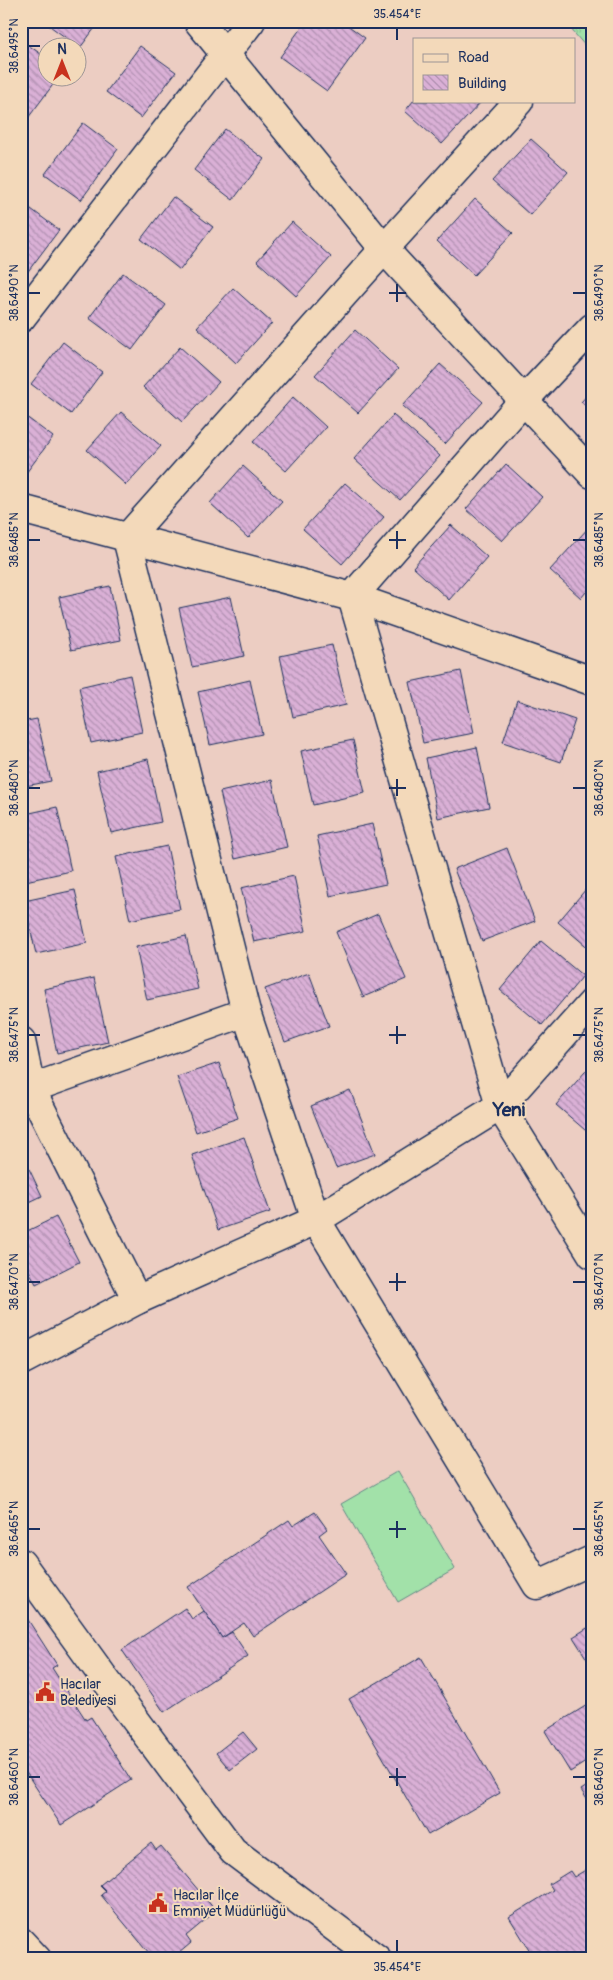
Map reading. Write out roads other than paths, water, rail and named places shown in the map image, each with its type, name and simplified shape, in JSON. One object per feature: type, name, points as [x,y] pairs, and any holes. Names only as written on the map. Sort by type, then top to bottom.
[{"type":"street","points":[[198,21],[384,249],[592,474]]},
{"type":"street","points":[[21,318],[251,21]]},
{"type":"street","points":[[127,538],[384,249],[518,102]]},
{"type":"street","points":[[352,597],[524,400],[592,328]]},
{"type":"street","points":[[21,509],[352,597],[592,682]]},
{"type":"street","points":[[127,538],[246,1012],[316,1220],[536,1585],[592,1560]]},
{"type":"street","points":[[352,597],[500,1106],[592,1254]]},
{"type":"street","points":[[21,1361],[137,1300],[316,1220],[500,1106],[592,1003]]},
{"type":"street","points":[[26,1090],[246,1012]]},
{"type":"street","points":[[21,1041],[26,1090],[137,1300]]},
{"type":"street","points":[[21,1563],[233,1851],[377,1959]]},
{"type":"street","points":[[21,1942],[37,1959]]},
{"type":"place","name":"Hacılar Belediyesi","points":[[45,1692]]},
{"type":"place","name":"Hacılar İlçe Emniyet Müdürlüğü","points":[[158,1903]]},
{"type":"district","name":"Yeni","points":[[509,1109]]}]
